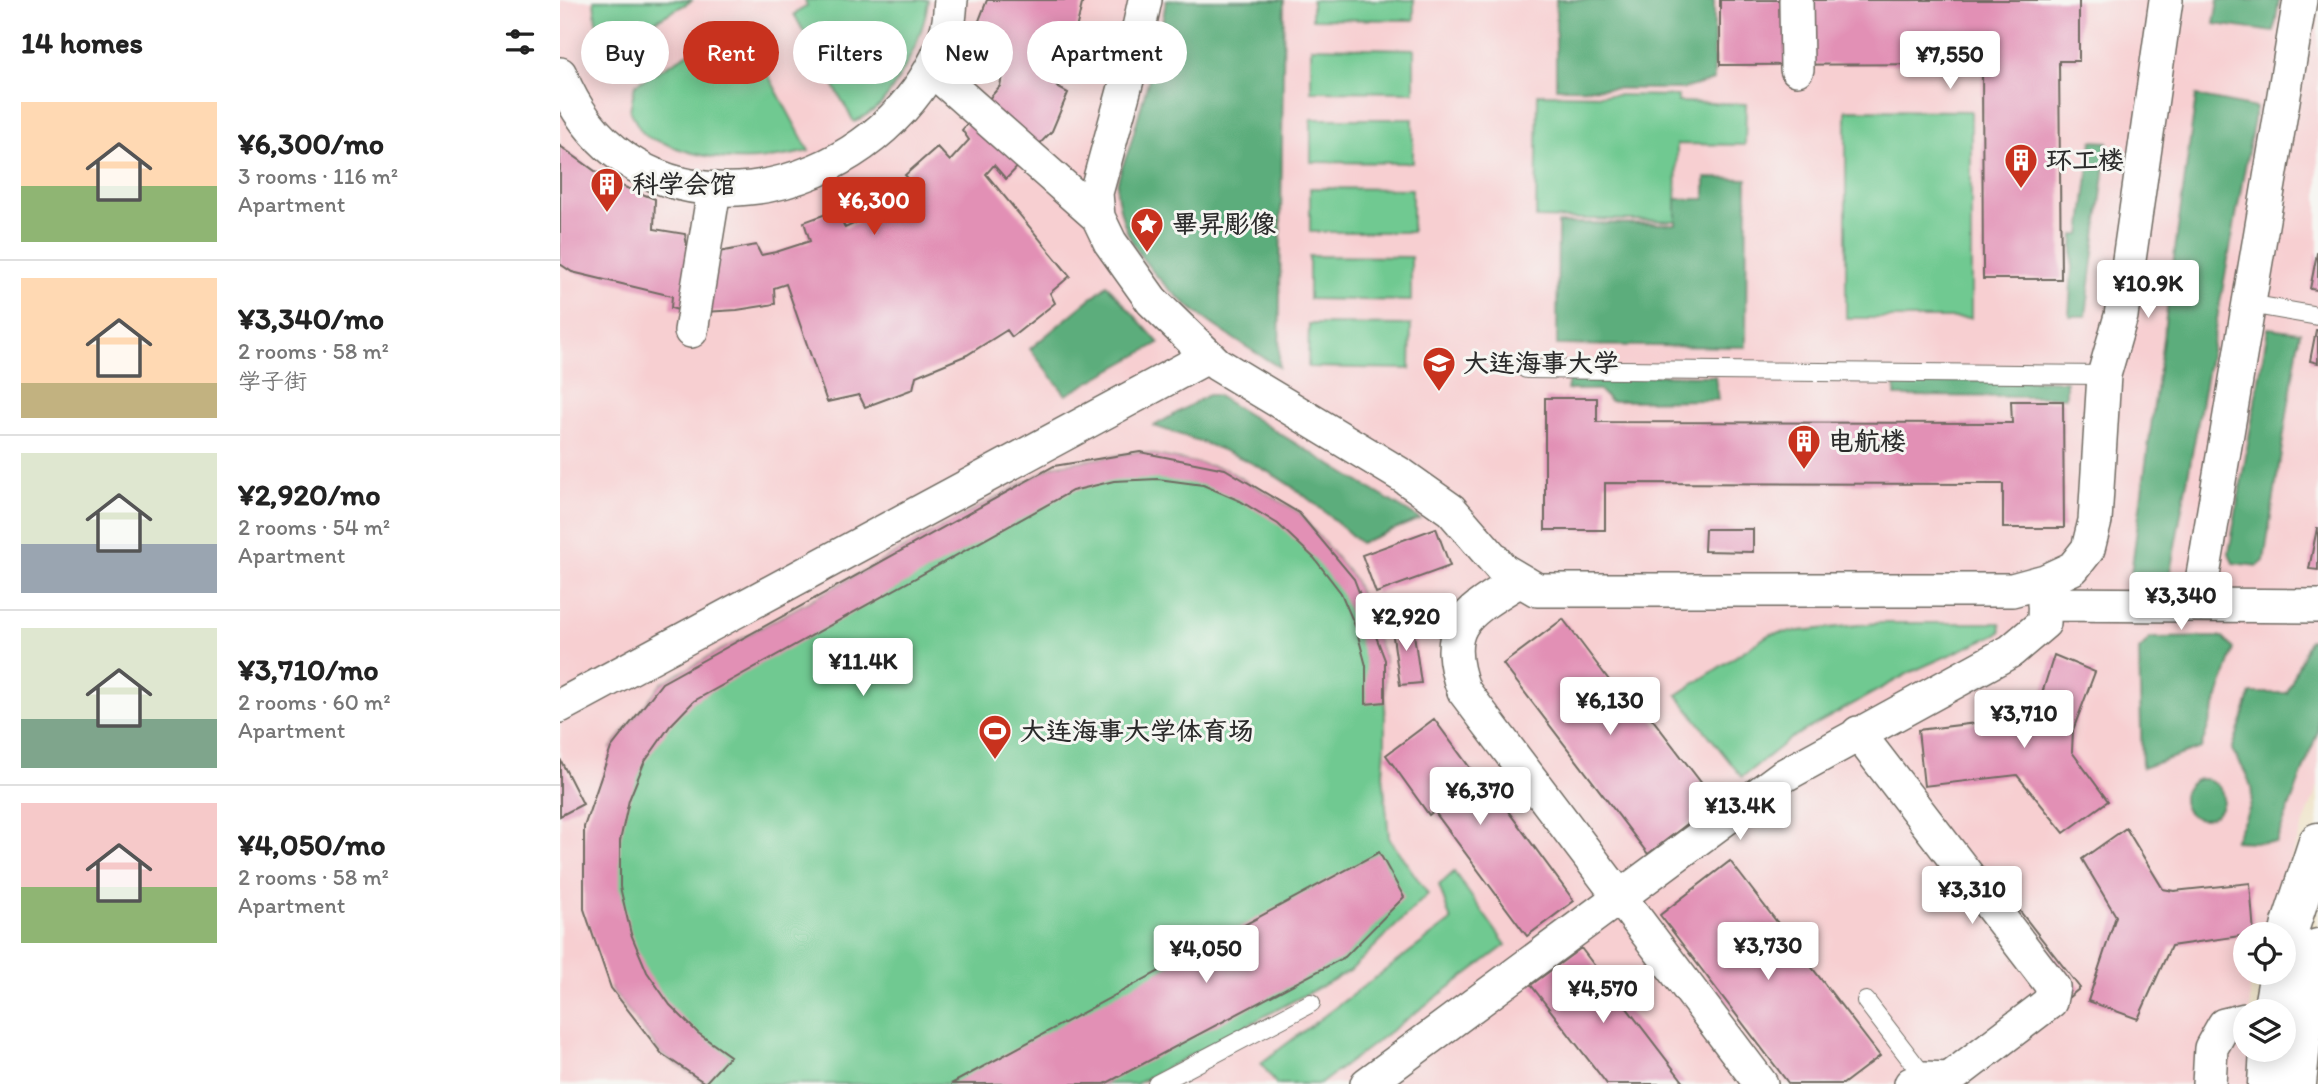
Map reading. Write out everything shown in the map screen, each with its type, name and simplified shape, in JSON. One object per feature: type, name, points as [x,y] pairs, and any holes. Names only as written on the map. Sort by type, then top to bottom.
[{"type":"main road","points":[[2292,922],[2318,842]]},
{"type":"main road","points":[[2297,1084],[2305,1002],[2318,948]]},
{"type":"main road","points":[[2267,1084],[2268,1062]]},
{"type":"street","points":[[949,21],[951,0]]},
{"type":"street","points":[[1145,0],[1130,69],[1096,193],[1098,217],[1110,242],[1152,301],[1217,364],[1404,476],[1451,510],[1503,570],[1537,590],[2012,590],[2198,605],[2318,606]]},
{"type":"street","points":[[1796,0],[1797,69]]},
{"type":"street","points":[[1367,1084],[1783,776],[2011,651],[2044,623],[2045,592],[2074,568],[2088,550],[2095,521],[2104,375],[2121,316],[2166,0]]},
{"type":"street","points":[[2198,605],[2300,0]]},
{"type":"street","points":[[560,74],[597,138],[631,164],[670,182],[714,190],[751,188],[790,180],[838,160],[872,138],[895,117],[921,84]]},
{"type":"street","points":[[948,84],[1098,217]]},
{"type":"street","points":[[691,331],[714,190]]},
{"type":"street","points":[[560,706],[1209,356]]},
{"type":"street","points":[[1520,580],[1476,607],[1463,620],[1454,643],[1455,667],[1464,691],[1760,1084]]},
{"type":"street","points":[[1858,733],[2053,987],[2050,1002],[1933,1081]]},
{"type":"street","points":[[2209,1084],[2211,1048],[2224,1025],[2233,1023]]},
{"type":"lane","points":[[2249,304],[2318,316]]},
{"type":"lane","points":[[1526,369],[2104,375]]},
{"type":"lane","points":[[1866,1002],[1933,1081]]},
{"type":"lane","points":[[1157,1084],[1311,1003]]},
{"type":"shaded area","name":"大连海事大学","points":[[560,0],[2318,0],[2318,786],[2267,922],[2233,922],[2233,985],[2250,985],[2250,999],[2233,999],[2233,1062],[2250,1062],[2250,1084],[560,1084]]},
{"type":"green space","points":[[594,0],[693,0],[655,21],[596,21]]},
{"type":"green space","points":[[805,0],[928,0],[921,29],[907,63],[907,21],[798,21],[794,14],[807,6]]},
{"type":"green space","points":[[1166,0],[1284,0],[1279,367],[1208,321],[1163,283],[1130,238],[1121,213],[1117,193],[1120,171],[1130,146],[1147,84],[1187,84],[1187,21],[1162,21]]},
{"type":"green space","points":[[1312,0],[1414,0],[1414,20],[1312,19]]},
{"type":"green space","points":[[1556,0],[1714,0],[1714,80],[1683,89],[1556,88]]},
{"type":"green space","points":[[2218,0],[2279,0],[2274,32],[2214,24]]},
{"type":"green space","points":[[1311,47],[1414,49],[1414,92],[1311,91]]},
{"type":"green space","points":[[683,57],[683,84],[773,84],[809,151],[772,158],[718,158],[682,150],[646,136],[630,110],[635,85],[669,84],[669,65]]},
{"type":"green space","points":[[833,84],[896,84],[878,107],[854,122]]},
{"type":"green space","points":[[1538,94],[1678,96],[1678,102],[1746,104],[1745,145],[1677,144],[1676,221],[1536,218]]},
{"type":"green space","points":[[2196,96],[2256,108],[2168,584],[2129,588]]},
{"type":"green space","points":[[1846,110],[1971,111],[1971,318],[1846,318]]},
{"type":"green space","points":[[1311,119],[1413,119],[1413,163],[1311,162]]},
{"type":"green space","points":[[2092,141],[2108,142],[2086,316],[2069,316],[2074,235],[2081,235]]},
{"type":"green space","points":[[1705,178],[1747,179],[1746,347],[1557,345],[1558,223],[1676,224],[1676,199],[1705,199]]},
{"type":"green space","points":[[1310,188],[1412,189],[1412,232],[1310,232]]},
{"type":"green space","points":[[1309,256],[1411,257],[1411,301],[1309,299]]},
{"type":"green space","points":[[1107,285],[1159,343],[1066,395],[1030,349]]},
{"type":"green space","points":[[1309,324],[1411,325],[1410,369],[1308,367]]},
{"type":"green space","points":[[2268,328],[2300,332],[2264,561],[2258,566],[2233,563],[2229,553]]},
{"type":"green space","points":[[1570,374],[1715,376],[1718,400],[1610,401],[1599,390],[1567,390]]},
{"type":"green space","points":[[1896,379],[2066,381],[2066,397],[1895,396]]},
{"type":"green space","points":[[1208,395],[1216,395],[1420,519],[1360,543],[1303,494],[1278,477],[1224,451],[1154,426]]},
{"type":"green space","name":"大连海事大学体育场","points":[[1140,452],[1225,469],[1299,513],[1354,579],[1385,660],[1383,774],[1389,838],[1428,894],[1350,971],[1136,1084],[707,1084],[662,1054],[611,988],[611,748],[662,683],[1054,466]]},
{"type":"green space","points":[[1878,623],[2000,623],[2001,632],[1909,673],[1791,738],[1742,777],[1677,695],[1770,634]]},
{"type":"green space","points":[[2223,637],[2234,649],[2201,748],[2142,768],[2139,650],[2151,638]]},
{"type":"green space","points":[[2309,640],[2318,641],[2318,731],[2276,843],[2234,841],[2252,796],[2247,777],[2232,750],[2251,693],[2287,693]]},
{"type":"green space","points":[[2203,779],[2217,785],[2223,799],[2217,813],[2203,819],[2189,813],[2183,799],[2189,785]]},
{"type":"green space","points":[[1454,872],[1506,945],[1320,1084],[1276,1084],[1261,1063],[1451,921],[1439,885]]},
{"type":"building","points":[[987,0],[1083,0],[1078,21],[1027,21],[1027,84],[1060,84],[1057,87],[1068,93],[1052,131],[1006,179],[994,165],[986,174],[1070,276],[1050,293],[1055,303],[1012,337],[1007,330],[967,355],[916,376],[913,389],[865,407],[859,395],[827,402],[786,284],[774,288],[775,304],[688,313],[671,308],[672,296],[572,272],[560,264],[560,146],[609,181],[655,199],[654,229],[685,234],[688,252],[719,252],[756,245],[761,255],[776,252],[810,241],[804,222],[837,210],[845,228],[903,201],[917,189],[905,175],[937,147],[950,161],[969,140],[962,130],[1000,84],[1013,84],[1013,21],[979,21]]},
{"type":"building","name":"环工楼","points":[[1720,0],[2079,0],[2079,61],[2059,61],[2061,279],[1983,279],[1982,64],[1720,65]]},
{"type":"building","points":[[2318,253],[2318,290],[2310,289]]},
{"type":"building","points":[[2318,330],[2318,363],[2310,361]]},
{"type":"building","name":"电航楼","points":[[1545,398],[1597,398],[1597,422],[2012,423],[2011,401],[2063,401],[2064,528],[2003,528],[2003,484],[1605,483],[1605,530],[1545,530]]},
{"type":"building","points":[[1140,452],[1225,469],[1299,513],[1354,579],[1385,660],[1385,702],[1366,704],[1366,666],[1356,628],[1341,593],[1314,558],[1278,524],[1240,501],[1203,485],[1158,479],[1114,481],[1072,491],[694,701],[670,726],[644,763],[629,800],[620,841],[620,887],[631,934],[647,972],[670,1005],[698,1033],[730,1056],[705,1083],[662,1054],[611,988],[584,909],[584,827],[611,748],[662,683],[1054,466]]},
{"type":"building","points":[[1436,528],[1450,566],[1376,593],[1362,555]]},
{"type":"building","points":[[2318,528],[2318,570],[2309,569]]},
{"type":"building","points":[[1705,529],[1753,529],[1753,552],[1704,551]]},
{"type":"building","points":[[1563,619],[1615,688],[1624,682],[1716,802],[1648,854],[1503,664]]},
{"type":"building","points":[[1412,620],[1421,683],[1400,685],[1391,623]]},
{"type":"building","points":[[2054,655],[2095,672],[2073,730],[2072,752],[2108,801],[2064,833],[2017,775],[1924,786],[1918,730],[2035,716]]},
{"type":"building","points":[[1434,719],[1476,776],[1480,773],[1574,901],[1527,936],[1434,811],[1429,815],[1386,755]]},
{"type":"building","points":[[560,759],[583,804],[560,816]]},
{"type":"building","points":[[2126,828],[2163,889],[2174,891],[2250,883],[2253,922],[2233,922],[2233,937],[2171,946],[2138,1019],[2088,1001],[2116,916],[2082,859]]},
{"type":"building","points":[[1379,852],[1404,897],[1345,957],[1105,1084],[951,1084]]},
{"type":"building","points":[[1730,861],[1880,1056],[1843,1084],[1789,1084],[1660,915]]},
{"type":"building","points":[[2005,892],[2080,988],[2068,998],[1993,901]]},
{"type":"building","points":[[1581,948],[1685,1084],[1607,1084],[1531,985]]},
{"type":"place","name":"环工楼","points":[[2021,190]]},
{"type":"place","name":"科学会馆","points":[[607,214]]},
{"type":"place","name":"畢昇彫像","points":[[1147,254]]},
{"type":"place","name":"大连海事大学","points":[[1439,393]]},
{"type":"place","name":"电航楼","points":[[1804,471]]},
{"type":"place","name":"大连海事大学体育场","points":[[995,761]]}]
